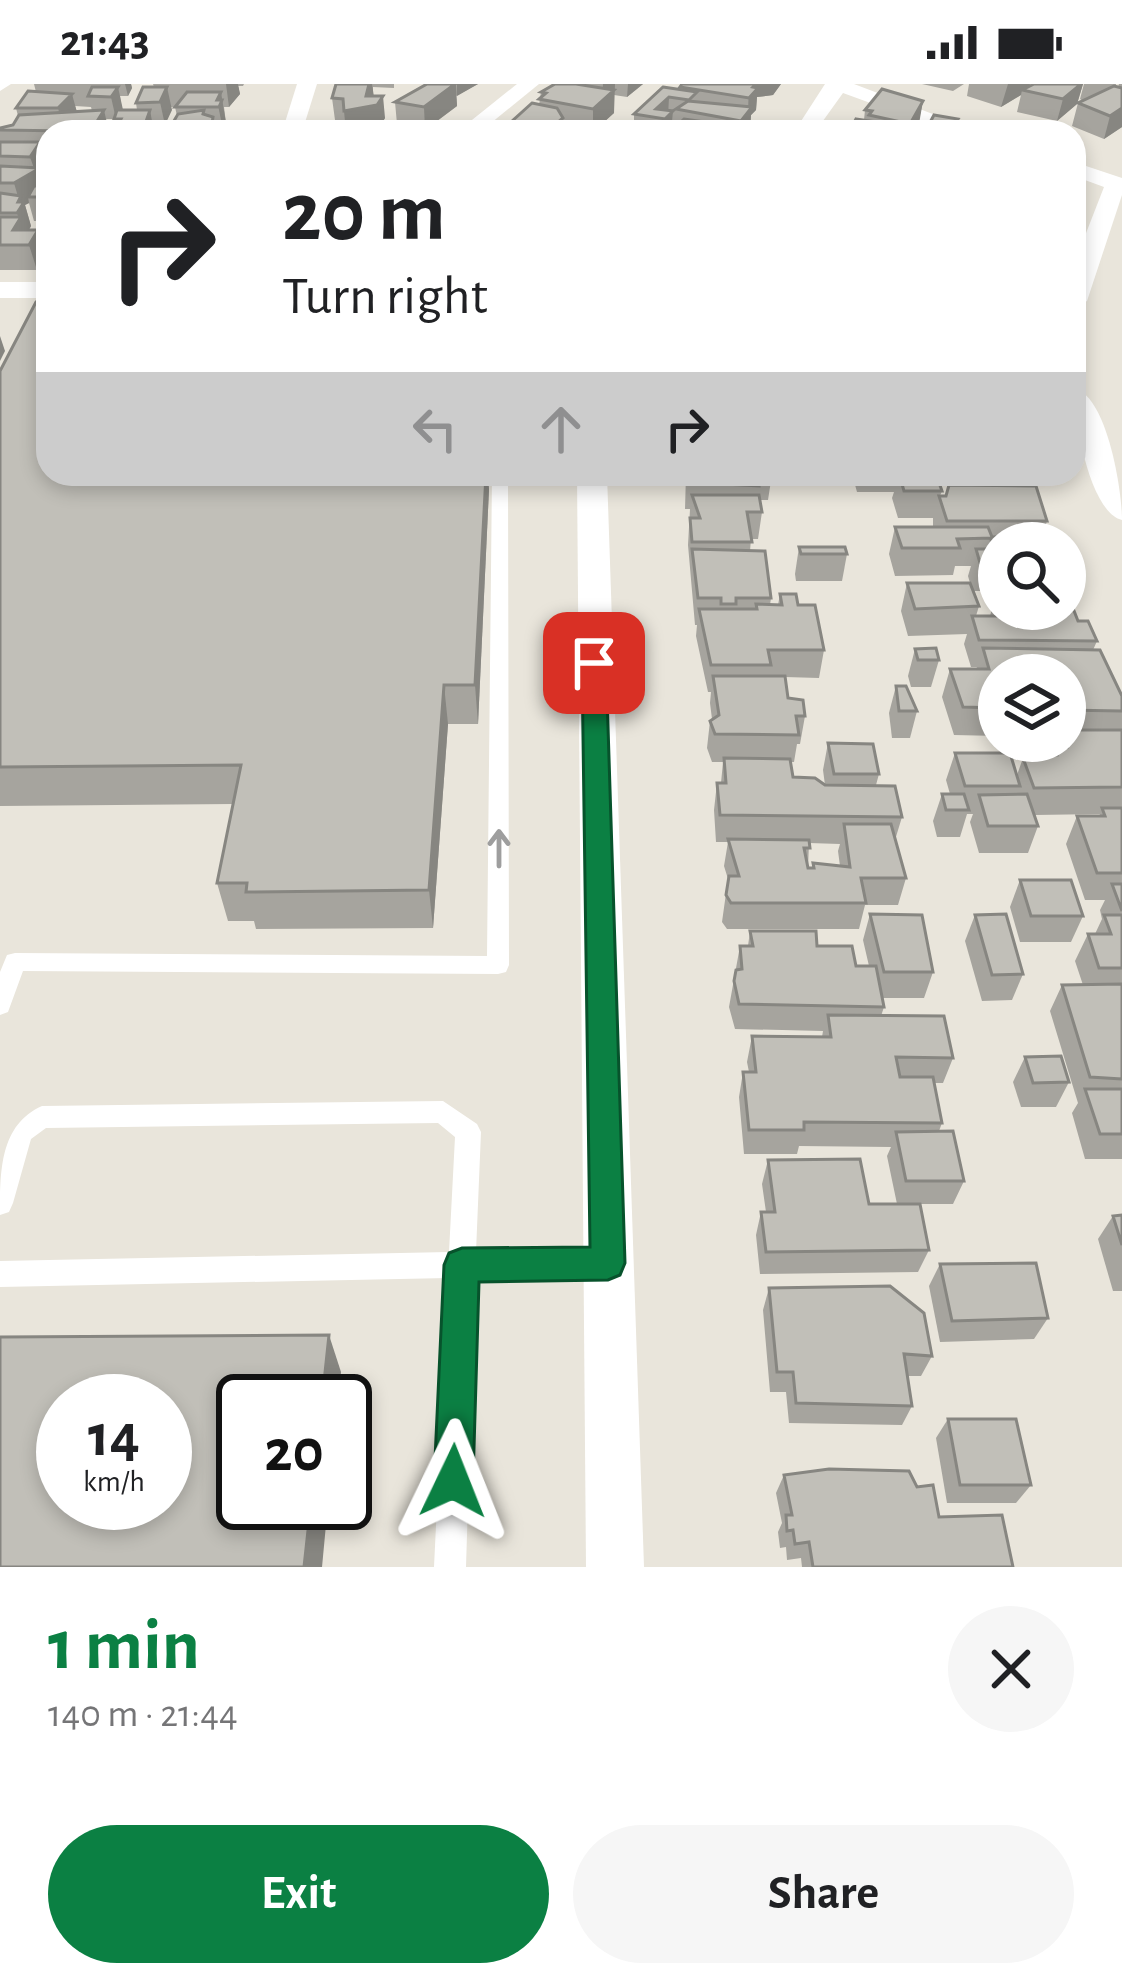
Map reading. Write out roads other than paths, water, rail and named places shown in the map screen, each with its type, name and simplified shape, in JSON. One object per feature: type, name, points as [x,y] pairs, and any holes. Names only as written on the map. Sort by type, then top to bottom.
[{"type":"street","points":[[296,120],[307,84]]},
{"type":"street","points":[[482,120],[529,84]]},
{"type":"street","points":[[812,120],[837,85],[936,120]]},
{"type":"street","points":[[1086,173],[1120,185],[1109,196],[1086,265]]},
{"type":"street","points":[[0,290],[36,299]]},
{"type":"street","points":[[1086,425],[1122,511]]},
{"type":"street","points":[[592,486],[615,1567]]},
{"type":"lane","points":[[0,1005],[8,955],[498,965],[500,486]]},
{"type":"lane","points":[[0,1203],[20,1132],[42,1117],[443,1112],[468,1132],[450,1567]]},
{"type":"lane","points":[[0,1274],[608,1263]]}]
